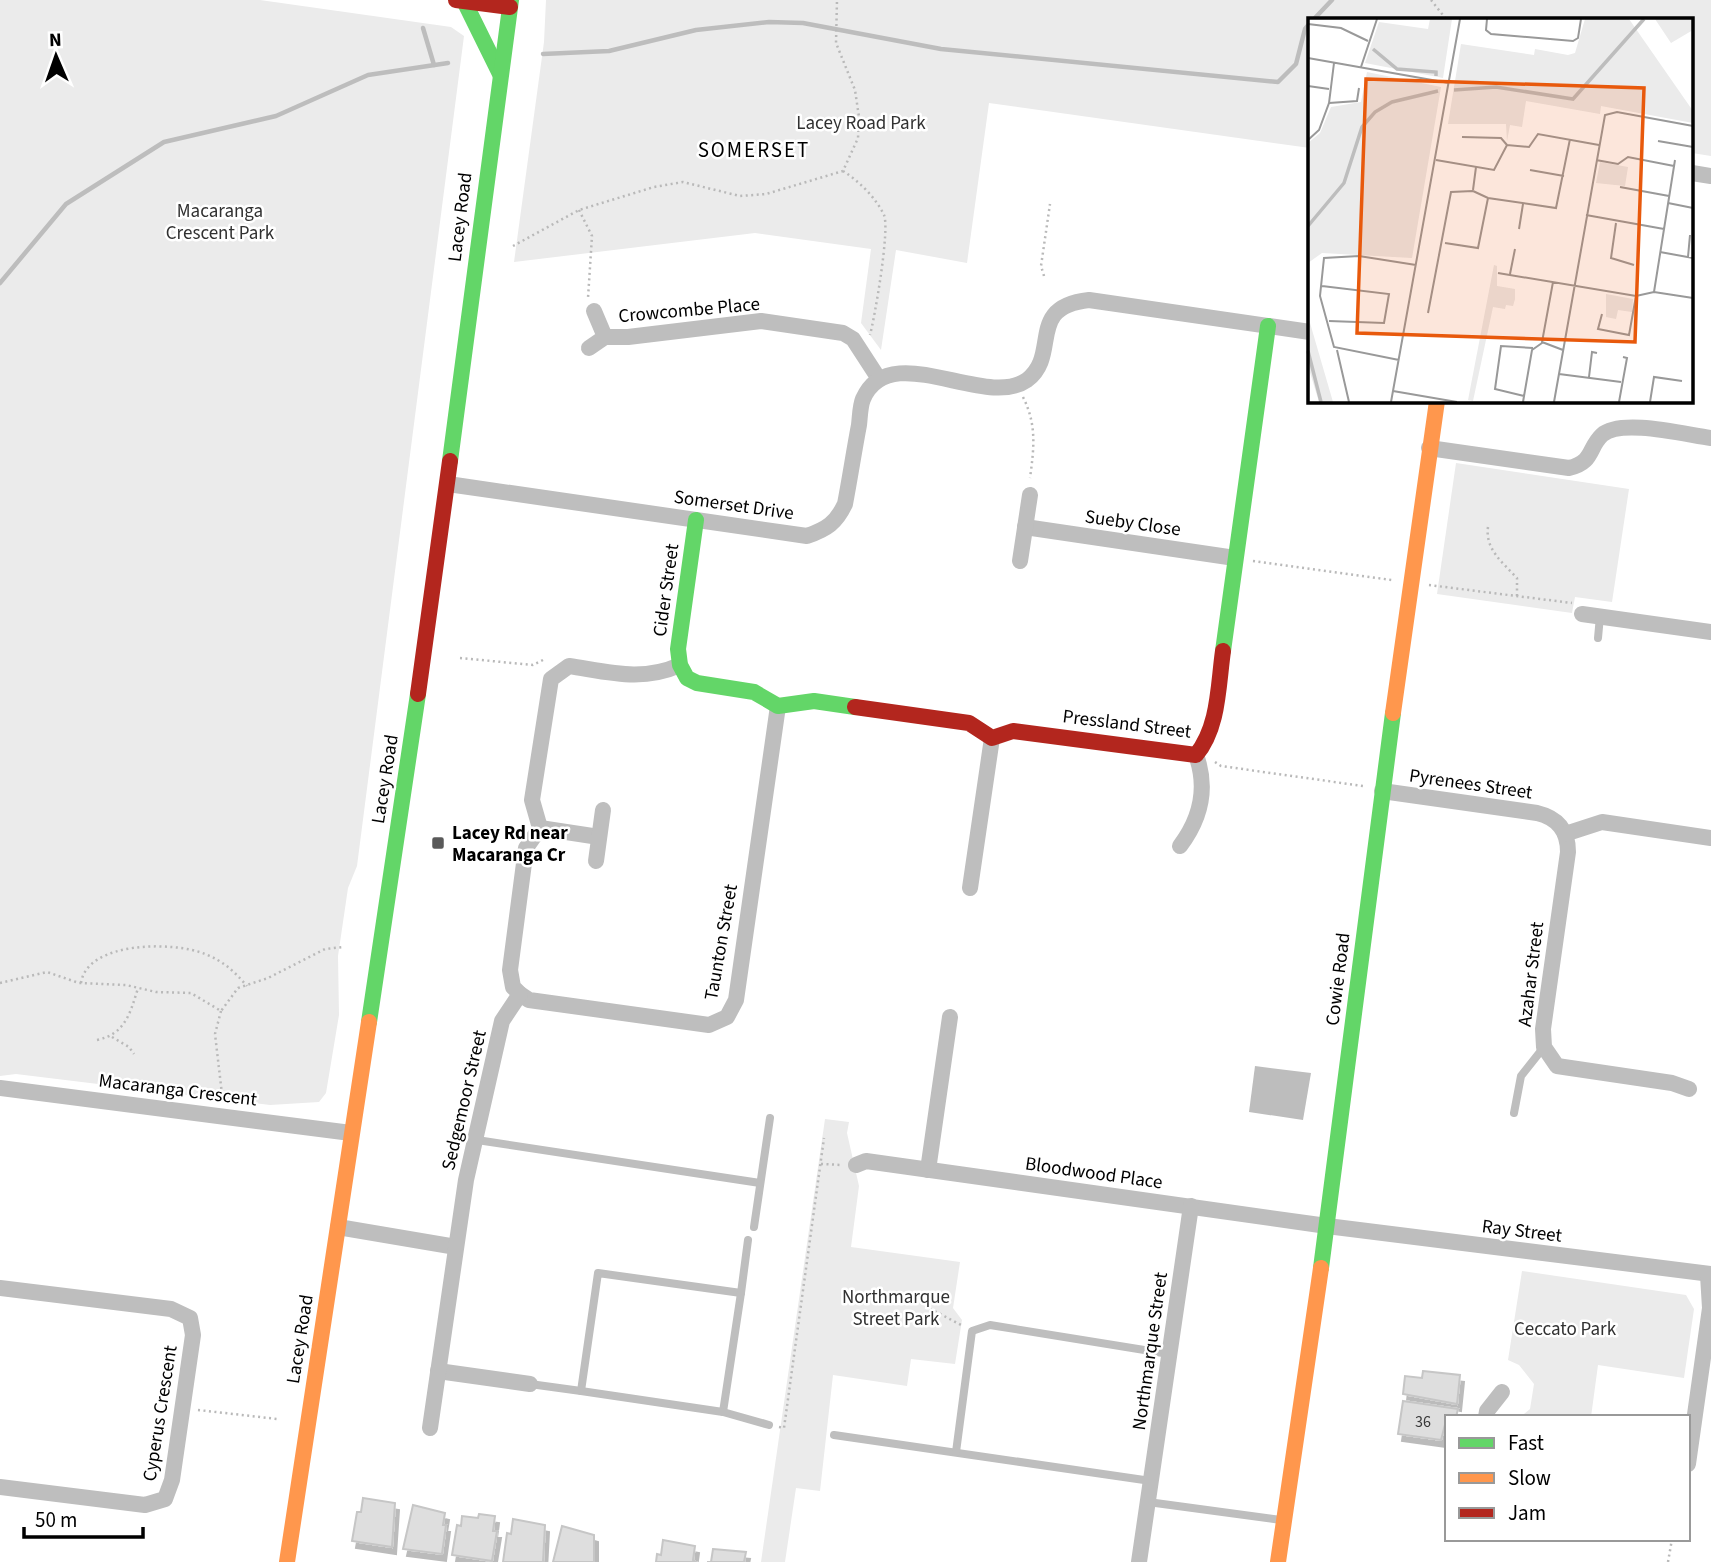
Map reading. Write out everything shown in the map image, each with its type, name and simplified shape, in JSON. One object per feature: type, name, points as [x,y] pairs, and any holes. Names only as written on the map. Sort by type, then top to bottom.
[{"type":"street","points":[[460,1],[511,4]]},
{"type":"street","points":[[460,1],[478,28],[484,48],[500,74]]},
{"type":"street","name":"Lacey Road","points":[[287,1562],[448,484],[511,4]]},
{"type":"street","points":[[879,379],[905,373],[997,387],[1015,385],[1027,379],[1038,366],[1047,324],[1056,312],[1069,302],[1088,300],[1308,332]]},
{"type":"street","name":"Crowcombe Place","points":[[594,311],[605,337]]},
{"type":"street","name":"Crowcombe Place","points":[[589,348],[605,337],[628,337],[754,321],[843,333],[853,339],[879,379]]},
{"type":"street","name":"Pressland Street","points":[[992,738],[1013,730],[1196,755],[1206,743],[1212,728],[1268,326]]},
{"type":"street","name":"Somerset Drive","points":[[448,484],[807,536],[825,530],[838,520],[845,504],[863,398],[879,379]]},
{"type":"street","name":"Cowie Road","points":[[1278,1562],[1327,1226],[1374,789],[1437,402]]},
{"type":"street","points":[[1429,448],[1569,468],[1588,458],[1601,436],[1619,428],[1711,439]]},
{"type":"street","points":[[1020,561],[1030,495]]},
{"type":"street","name":"Cider Street","points":[[680,665],[678,649],[696,520]]},
{"type":"street","name":"Sueby Close","points":[[1025,527],[1236,558]]},
{"type":"street","points":[[1582,614],[1711,632]]},
{"type":"street","points":[[540,828],[532,800],[551,678],[569,666],[644,676],[657,675],[680,665],[687,678],[697,683],[754,692],[778,706],[814,701],[969,723],[992,738],[970,888]]},
{"type":"street","name":"Taunton Street","points":[[520,994],[529,1000],[709,1025],[727,1017],[736,1000],[778,706]]},
{"type":"street","points":[[1180,846],[1196,825],[1202,791],[1203,774],[1196,755]]},
{"type":"street","name":"Pyrenees Street","points":[[1374,789],[1545,815],[1555,820],[1565,834]]},
{"type":"street","points":[[596,861],[603,810]]},
{"type":"street","points":[[1565,834],[1602,822],[1711,838]]},
{"type":"street","points":[[540,828],[599,837]]},
{"type":"street","points":[[520,994],[513,986],[510,970],[526,848],[540,828]]},
{"type":"street","name":"Azahar Street","points":[[1565,834],[1568,852],[1543,1029],[1544,1047],[1557,1066],[1672,1083],[1689,1089]]},
{"type":"street","name":"Sedgemoor Street","points":[[430,1428],[456,1247],[477,1140],[502,1021],[520,994]]},
{"type":"street","points":[[928,1170],[950,1017]]},
{"type":"street","name":"Macaranga Crescent","points":[[0,1088],[351,1133]]},
{"type":"street","name":"Bloodwood Place","points":[[856,1165],[866,1161],[1327,1226]]},
{"type":"street","name":"Northmarque Street","points":[[1139,1562],[1191,1206]]},
{"type":"street","name":"Ray Street","points":[[1327,1226],[1710,1275]]},
{"type":"street","points":[[338,1227],[456,1247]]},
{"type":"street","points":[[1690,1450],[1710,1308],[1710,1275]]},
{"type":"street","name":"Cyperus Crescent","points":[[0,1288],[171,1308],[190,1318],[193,1335],[172,1480],[165,1499],[145,1505],[0,1487]]},
{"type":"street","points":[[438,1371],[530,1384]]},
{"type":"street","points":[[1486,1415],[1502,1392]]},
{"type":"lane","points":[[1598,638],[1600,616]]},
{"type":"lane","points":[[1514,1113],[1521,1076],[1544,1047]]},
{"type":"lane","points":[[754,1227],[769,1118]]},
{"type":"lane","points":[[477,1140],[760,1183]]},
{"type":"lane","points":[[723,1412],[748,1240]]},
{"type":"lane","points":[[581,1391],[598,1273],[741,1293]]},
{"type":"lane","points":[[956,1452],[972,1331],[990,1325],[1169,1354]]},
{"type":"lane","points":[[530,1384],[723,1412],[769,1425]]},
{"type":"lane","points":[[834,1435],[1151,1481]]},
{"type":"lane","points":[[1148,1502],[1284,1520]]},
{"type":"path","points":[[513,246],[579,210],[615,197],[683,182],[740,196],[766,194],[844,170],[858,138],[859,117],[855,90],[836,36],[837,0]]},
{"type":"path","points":[[1431,0],[1445,18]]},
{"type":"path","points":[[844,170],[859,181],[885,216],[886,236],[870,337],[872,344]]},
{"type":"path","points":[[1044,276],[1041,266],[1050,204]]},
{"type":"path","points":[[579,210],[593,236],[586,294],[594,311]]},
{"type":"path","points":[[1015,385],[1032,416],[1035,442],[1030,495]]},
{"type":"path","points":[[1488,527],[1486,540],[1497,557],[1517,578],[1517,596]]},
{"type":"path","points":[[1236,558],[1399,581]]},
{"type":"path","points":[[1422,584],[1577,604],[1582,614]]},
{"type":"path","points":[[460,658],[533,665],[545,659]]},
{"type":"path","points":[[1196,755],[1222,766],[1374,789]]},
{"type":"path","points":[[81,983],[83,971],[89,966],[130,946],[202,952],[225,963],[247,986]]},
{"type":"path","points":[[225,1116],[215,1034],[221,1011],[238,989],[301,963],[325,948],[343,947]]},
{"type":"path","points":[[0,983],[47,972],[81,983],[156,992],[191,993],[221,1011]]},
{"type":"path","points":[[97,1040],[111,1037],[120,1031],[129,1016],[138,988]]},
{"type":"path","points":[[111,1037],[134,1054]]},
{"type":"path","points":[[769,1425],[784,1428],[824,1138]]},
{"type":"path","points":[[821,1164],[856,1165]]},
{"type":"path","points":[[925,1306],[972,1331]]},
{"type":"path","points":[[181,1408],[277,1419]]},
{"type":"path","points":[[1668,1562],[1672,1541]]},
{"type":"green space","name":"Macaranga Crescent Park","points":[[0,0],[260,0],[451,27],[464,36],[357,866],[348,888],[338,956],[339,1015],[326,1093],[319,1102],[270,1105],[16,1074],[0,1076]]},
{"type":"green space","name":"Lacey Road Park","points":[[546,0],[1711,0],[1711,156],[1694,153],[1694,18],[1308,18],[1308,148],[989,103],[967,263],[896,250],[881,350],[861,323],[871,249],[755,233],[514,262],[544,42]]},
{"type":"green space","points":[[1456,463],[1629,489],[1612,602],[1575,597],[1572,613],[1437,594]]},
{"type":"green space","name":"Northmarque Street Park","points":[[825,1119],[849,1122],[847,1133],[859,1186],[851,1247],[960,1262],[953,1308],[962,1320],[955,1364],[911,1359],[907,1386],[833,1375],[820,1491],[796,1488],[785,1562],[761,1562]]},
{"type":"green space","name":"Ceccato Park","points":[[1522,1271],[1686,1295],[1694,1309],[1684,1378],[1598,1365],[1591,1415],[1524,1414],[1530,1409],[1534,1384],[1519,1365],[1508,1360]]},
{"type":"shaded area","points":[[1255,1066],[1311,1073],[1303,1120],[1249,1112]]},
{"type":"building","points":[[1423,1371],[1460,1375],[1457,1404],[1403,1394],[1405,1376],[1422,1378]]},
{"type":"building","points":[[1403,1401],[1458,1409],[1456,1415],[1445,1415],[1441,1440],[1398,1434]]},
{"type":"building","points":[[363,1498],[395,1503],[392,1547],[352,1541],[357,1512],[361,1512]]},
{"type":"building","points":[[413,1505],[445,1513],[442,1554],[403,1549]]},
{"type":"building","points":[[479,1514],[495,1516],[493,1531],[497,1531],[492,1561],[452,1555],[457,1525],[461,1526],[462,1516],[478,1518]]},
{"type":"building","points":[[513,1519],[545,1525],[543,1562],[503,1562],[507,1533],[511,1534]]},
{"type":"building","points":[[562,1526],[594,1535],[594,1562],[553,1562]]},
{"type":"building","points":[[663,1540],[695,1546],[693,1560],[696,1562],[656,1562],[657,1554],[661,1555]]},
{"type":"building","points":[[713,1549],[746,1552],[744,1562],[711,1562]]},
{"type":"waterway","points":[[1315,18],[1332,0]]},
{"type":"waterway","points":[[543,54],[609,51],[696,30],[769,22],[803,23],[941,49],[1278,82],[1296,64],[1308,25]]},
{"type":"waterway","points":[[423,28],[434,65]]},
{"type":"waterway","points":[[0,283],[66,204],[164,142],[276,116],[368,75],[448,63]]},
{"type":"traffic: fast","points":[[450,461],[511,0]]},
{"type":"traffic: fast","points":[[464,1],[500,74]]},
{"type":"traffic: fast","points":[[1223,651],[1268,326]]},
{"type":"traffic: fast","points":[[696,520],[678,649],[680,665],[687,678],[697,683],[754,692],[778,706],[814,701],[855,707]]},
{"type":"traffic: fast","points":[[369,1022],[418,694]]},
{"type":"traffic: fast","points":[[1321,1268],[1393,713]]},
{"type":"traffic: slow","points":[[1393,713],[1437,402]]},
{"type":"traffic: slow","points":[[287,1562],[369,1022]]},
{"type":"traffic: slow","points":[[1278,1562],[1321,1268]]},
{"type":"traffic: jam","points":[[456,0],[510,7]]},
{"type":"traffic: jam","points":[[418,694],[450,461]]},
{"type":"traffic: jam","points":[[855,707],[969,723],[992,738],[1013,731],[1196,755],[1204,744],[1213,719],[1223,651]]},
{"type":"place","name":"Lacey Rd near Macaranga Cr","points":[[438,843]]},
{"type":"district","name":"SOMERSET","points":[[754,150]]}]
